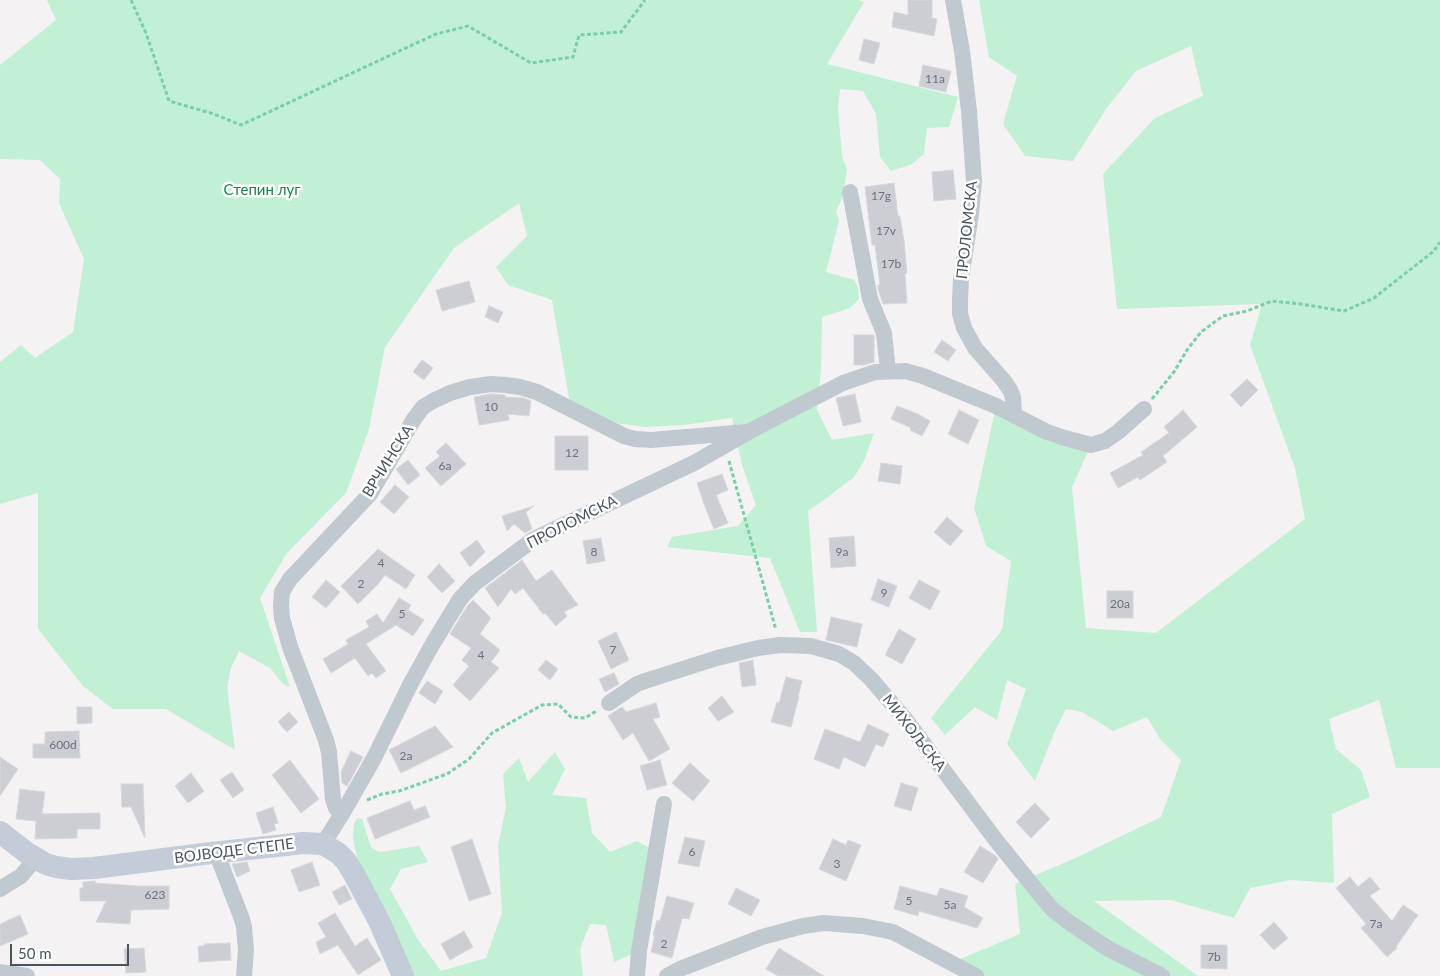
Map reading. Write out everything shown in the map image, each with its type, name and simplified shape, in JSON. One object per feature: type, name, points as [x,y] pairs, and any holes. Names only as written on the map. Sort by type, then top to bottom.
[{"type":"street","name":"ПРОЛОМСКА","points":[[953,0],[962,51],[969,111],[974,181],[961,280],[960,314],[964,328],[975,348],[1010,390],[1013,397],[1014,414]]},
{"type":"street","points":[[850,192],[870,299],[884,333],[888,371]]},
{"type":"street","name":"ПРОЛОМСКА","points":[[342,814],[374,758],[411,683],[460,599],[475,583],[534,539],[694,463],[750,431],[843,383],[868,374],[905,371],[922,376],[1014,414],[1048,432],[1091,445],[1105,441],[1144,409]]},
{"type":"street","name":"ВРЧИНСКА","points":[[342,814],[336,808],[332,799],[330,763],[326,740],[290,647],[282,618],[282,592],[290,578],[370,494],[404,435],[423,407],[450,393],[479,385],[506,385],[537,392],[624,436],[635,439],[659,440],[750,431]]},
{"type":"street","name":"МИХОЉСКА","points":[[608,703],[637,684],[656,677],[717,658],[758,648],[811,646],[839,654],[854,663],[906,720],[1036,892],[1052,908],[1070,923],[1107,948],[1162,976]]},
{"type":"street","points":[[637,976],[639,951],[664,804]]},
{"type":"street","points":[[342,814],[323,844],[338,853],[346,861],[354,874],[379,922],[403,976]]},
{"type":"street","name":"ВОЈВОДЕ СТЕПЕ","points":[[0,832],[36,858],[56,867],[71,869],[94,868],[302,843],[323,844]]},
{"type":"street","points":[[216,852],[244,927],[246,950],[244,976]]},
{"type":"street","points":[[0,889],[21,876],[36,858]]},
{"type":"street","points":[[667,976],[680,969],[762,937],[803,926],[824,923],[856,925],[893,932],[976,976]]},
{"type":"street","points":[[0,972],[27,976]]},
{"type":"path","points":[[131,0],[146,33],[169,101],[214,114],[241,125],[436,34],[468,26],[531,63],[573,56],[579,35],[621,32],[644,0]]},
{"type":"path","points":[[1144,409],[1174,372],[1187,350],[1201,332],[1223,316],[1246,311],[1272,301],[1344,312],[1374,298],[1434,252],[1440,242]]},
{"type":"path","points":[[725,446],[780,646]]},
{"type":"path","points":[[355,791],[367,800],[447,774],[470,759],[492,733],[542,705],[558,704],[571,717],[585,718],[608,703]]},
{"type":"green space","name":"Степин луг","points":[[47,0],[858,0],[864,2],[827,64],[958,97],[949,127],[927,128],[924,154],[912,164],[891,171],[880,157],[876,114],[863,91],[840,89],[838,108],[842,157],[847,169],[843,197],[836,211],[839,221],[826,272],[854,280],[858,287],[859,299],[850,308],[822,317],[821,370],[817,410],[832,440],[874,433],[864,461],[854,477],[808,511],[817,632],[800,632],[770,558],[667,547],[672,537],[738,526],[756,505],[742,465],[732,418],[684,425],[644,427],[593,420],[571,409],[552,300],[508,285],[496,267],[527,236],[519,203],[454,248],[385,347],[369,429],[346,493],[287,553],[260,598],[290,687],[284,685],[270,668],[239,651],[231,668],[227,687],[235,750],[166,709],[113,709],[83,686],[38,629],[38,493],[0,504],[0,362],[21,345],[35,358],[73,332],[84,259],[59,203],[60,179],[40,160],[0,159],[0,65],[56,20]]},
{"type":"green space","points":[[979,0],[1440,0],[1440,768],[1396,768],[1379,700],[1329,719],[1336,749],[1361,770],[1370,797],[1332,814],[1334,883],[1291,880],[1250,888],[1234,918],[1171,900],[1094,901],[1198,976],[971,976],[951,963],[1020,934],[1015,884],[1080,856],[1161,817],[1181,760],[1160,739],[1147,717],[1113,731],[1082,712],[1066,709],[1054,733],[1035,781],[1007,744],[1026,689],[1007,680],[997,720],[975,707],[945,735],[931,718],[1002,630],[1011,561],[986,546],[974,508],[996,406],[1091,445],[1072,487],[1086,628],[1156,633],[1305,519],[1295,468],[1250,345],[1262,304],[1117,309],[1103,174],[1155,118],[1203,96],[1191,46],[1136,71],[1106,109],[1073,161],[1025,156],[1003,124],[1017,76],[989,57]]},
{"type":"green space","points":[[555,752],[565,769],[552,795],[586,798],[592,833],[610,852],[637,841],[657,852],[639,951],[614,962],[606,925],[590,924],[580,949],[583,976],[412,976],[364,880],[353,837],[354,824],[357,818],[362,819],[371,847],[377,851],[419,846],[428,862],[401,869],[390,889],[417,938],[441,971],[486,958],[502,913],[498,846],[506,807],[503,774],[519,758],[528,782]]},
{"type":"building","points":[[908,0],[932,0],[932,18],[937,19],[934,36],[892,27],[894,12],[908,15]]},
{"type":"building","points":[[864,39],[880,43],[874,64],[859,60]]},
{"type":"building","points":[[923,65],[951,71],[946,92],[919,86]]},
{"type":"building","points":[[953,170],[956,199],[934,201],[932,172]]},
{"type":"building","points":[[894,183],[898,216],[900,216],[904,241],[907,303],[883,304],[878,289],[878,285],[880,285],[875,245],[872,245],[865,187]]},
{"type":"building","points":[[469,281],[475,302],[442,311],[436,290]]},
{"type":"building","points":[[489,306],[503,312],[498,323],[485,317]]},
{"type":"building","points":[[854,335],[874,335],[874,362],[854,365]]},
{"type":"building","points":[[942,340],[956,350],[948,361],[934,352]]},
{"type":"building","points":[[422,360],[433,368],[424,380],[413,372]]},
{"type":"building","points":[[1247,379],[1258,390],[1241,407],[1230,395]]},
{"type":"building","points":[[491,394],[524,398],[531,401],[529,416],[508,414],[509,420],[479,425],[474,397]]},
{"type":"building","points":[[855,394],[861,422],[843,426],[836,398]]},
{"type":"building","points":[[897,406],[930,421],[922,436],[910,430],[911,428],[891,419]]},
{"type":"building","points":[[959,410],[979,420],[968,444],[948,434]]},
{"type":"building","points":[[1183,410],[1197,427],[1163,456],[1167,462],[1140,480],[1138,477],[1118,488],[1110,473],[1143,455],[1141,452],[1169,433],[1164,427]]},
{"type":"building","points":[[555,436],[588,436],[588,470],[555,470]]},
{"type":"building","points":[[446,443],[466,464],[441,486],[425,468],[440,456],[436,452]]},
{"type":"building","points":[[408,460],[420,475],[408,485],[396,469]]},
{"type":"building","points":[[881,463],[902,466],[900,484],[878,481]]},
{"type":"building","points":[[722,474],[728,490],[716,495],[728,523],[714,529],[697,483]]},
{"type":"building","points":[[395,485],[409,497],[394,514],[380,502]]},
{"type":"building","points":[[534,506],[526,512],[532,529],[525,533],[514,524],[507,531],[502,516]]},
{"type":"building","points":[[947,517],[963,531],[950,546],[934,532]]},
{"type":"building","points":[[854,536],[856,566],[831,568],[829,538]]},
{"type":"building","points":[[601,538],[605,561],[587,564],[583,541]]},
{"type":"building","points":[[477,540],[485,552],[470,567],[460,553]]},
{"type":"building","points":[[378,549],[415,575],[406,589],[385,575],[358,604],[341,586]]},
{"type":"building","points":[[522,560],[536,581],[552,570],[578,605],[564,612],[567,616],[556,626],[545,613],[543,614],[523,588],[515,594],[511,589],[498,607],[485,588]]},
{"type":"building","points":[[439,564],[455,581],[442,593],[427,577]]},
{"type":"building","points":[[878,579],[897,586],[889,607],[871,600]]},
{"type":"building","points":[[326,580],[340,592],[326,608],[312,597]]},
{"type":"building","points":[[919,580],[940,591],[930,610],[909,598]]},
{"type":"building","points":[[1107,591],[1133,591],[1133,618],[1107,618]]},
{"type":"building","points":[[399,598],[411,605],[408,610],[424,620],[413,636],[396,625],[366,644],[386,671],[376,678],[372,673],[368,676],[355,658],[331,673],[323,659],[348,644],[346,640],[369,627],[366,621],[377,614],[383,623]]},
{"type":"building","points":[[473,600],[491,618],[480,634],[500,650],[491,662],[499,668],[470,701],[453,685],[469,666],[462,660],[471,648],[450,634]]},
{"type":"building","points":[[831,617],[862,624],[857,647],[826,640]]},
{"type":"building","points":[[899,629],[916,639],[902,664],[885,655]]},
{"type":"building","points":[[616,632],[629,660],[611,669],[598,641]]},
{"type":"building","points":[[546,660],[558,669],[550,680],[538,670]]},
{"type":"building","points":[[753,660],[756,685],[742,687],[739,663]]},
{"type":"building","points":[[614,673],[619,684],[605,692],[599,679]]},
{"type":"building","points":[[786,677],[802,681],[791,727],[771,722],[777,702],[779,703]]},
{"type":"building","points":[[427,681],[443,691],[435,704],[419,693]]},
{"type":"building","points":[[722,696],[734,712],[718,721],[708,708]]},
{"type":"building","points":[[656,703],[660,717],[653,719],[670,749],[649,761],[633,733],[623,740],[608,716],[622,707],[626,712]]},
{"type":"building","points":[[77,707],[92,707],[92,723],[77,724]]},
{"type":"building","points":[[289,712],[298,722],[287,732],[278,722]]},
{"type":"building","points":[[868,724],[889,734],[883,747],[876,744],[865,767],[844,757],[839,769],[814,759],[825,729],[860,742]]},
{"type":"building","points":[[435,726],[453,747],[401,773],[389,750]]},
{"type":"building","points":[[79,731],[80,758],[33,758],[33,744],[45,744],[45,732]]},
{"type":"building","points":[[351,751],[363,757],[347,786],[342,783],[341,772]]},
{"type":"building","points":[[0,757],[18,769],[0,796]]},
{"type":"building","points":[[290,760],[319,799],[301,813],[272,775]]},
{"type":"building","points":[[660,760],[667,785],[647,790],[640,766]]},
{"type":"building","points":[[690,763],[710,781],[693,801],[672,783]]},
{"type":"building","points":[[232,772],[244,790],[233,798],[220,780]]},
{"type":"building","points":[[191,773],[204,791],[188,803],[175,786]]},
{"type":"building","points":[[901,783],[918,788],[911,811],[894,806]]},
{"type":"building","points":[[121,784],[143,784],[145,838],[131,807],[122,807]]},
{"type":"building","points":[[20,789],[45,792],[42,814],[100,813],[100,829],[77,829],[77,838],[35,839],[36,821],[16,819]]},
{"type":"building","points":[[410,801],[414,810],[425,806],[430,817],[375,839],[367,818]]},
{"type":"building","points":[[1035,803],[1050,819],[1031,838],[1016,822]]},
{"type":"building","points":[[273,807],[278,823],[274,824],[276,830],[263,834],[256,813]]},
{"type":"building","points":[[685,837],[705,841],[699,867],[678,863]]},
{"type":"building","points":[[472,839],[491,894],[469,901],[451,847]]},
{"type":"building","points":[[833,839],[846,845],[848,840],[861,845],[846,881],[819,869]]},
{"type":"building","points":[[980,846],[998,859],[983,883],[964,872]]},
{"type":"building","points":[[247,862],[250,871],[237,877],[232,864]]},
{"type":"building","points":[[312,862],[320,885],[299,892],[291,870]]},
{"type":"building","points":[[1350,877],[1358,887],[1370,877],[1380,889],[1370,896],[1392,921],[1403,905],[1418,915],[1397,948],[1387,957],[1361,928],[1366,924],[1336,888]]},
{"type":"building","points":[[95,881],[95,883],[139,886],[169,886],[169,909],[131,910],[130,924],[96,922],[106,901],[80,901],[80,888],[83,888],[83,882]]},
{"type":"building","points":[[345,885],[352,899],[339,905],[332,892]]},
{"type":"building","points":[[900,886],[937,896],[940,888],[968,896],[964,907],[983,918],[977,928],[919,911],[918,916],[894,909]]},
{"type":"building","points":[[736,888],[760,900],[751,916],[728,904]]},
{"type":"building","points":[[667,896],[694,903],[689,919],[682,918],[672,958],[651,952],[657,920],[660,921]]},
{"type":"building","points":[[335,913],[355,946],[367,938],[381,960],[358,975],[338,945],[320,954],[316,942],[326,937],[318,923]]},
{"type":"building","points":[[20,915],[28,934],[0,946],[0,924]]},
{"type":"building","points":[[1274,922],[1288,938],[1274,950],[1260,935]]},
{"type":"building","points":[[464,931],[473,947],[450,960],[441,944]]},
{"type":"building","points":[[230,943],[231,960],[199,962],[198,946]]},
{"type":"building","points":[[1201,945],[1227,945],[1227,969],[1201,968]]},
{"type":"building","points":[[144,948],[146,972],[126,973],[124,949]]},
{"type":"building","points":[[779,948],[824,976],[778,976],[766,969]]}]
